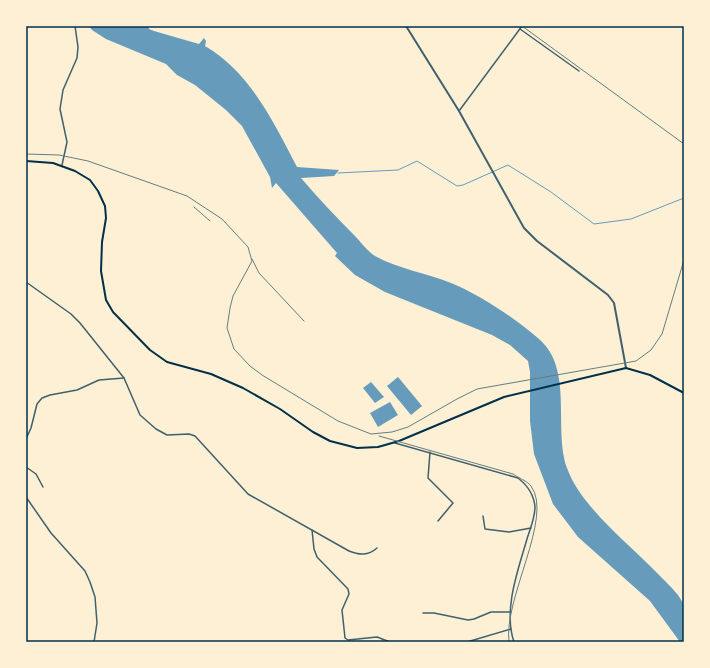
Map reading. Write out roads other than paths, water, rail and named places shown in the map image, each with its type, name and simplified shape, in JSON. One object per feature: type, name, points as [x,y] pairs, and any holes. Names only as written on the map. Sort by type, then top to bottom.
[{"type":"main road","points":[[26,161],[62,165],[90,180],[98,192],[105,206],[106,218],[102,242],[101,271],[106,300],[113,312],[154,354],[177,366],[211,374],[243,388],[280,409],[313,432],[330,441],[344,446],[369,448],[395,443],[495,400],[526,391],[626,368],[650,375],[684,393]]},
{"type":"street","points":[[62,165],[67,142],[60,109],[63,90],[77,58],[78,47],[75,26]]},
{"type":"street","points":[[406,26],[459,111],[524,228],[530,236],[608,295],[614,303],[626,368]]},
{"type":"street","points":[[459,111],[522,26]]},
{"type":"street","points":[[520,29],[579,71]]},
{"type":"street","points":[[26,282],[71,314],[124,378],[138,411],[156,430],[167,435],[189,434],[195,436],[248,494],[312,530],[358,554],[370,553],[377,548]]},
{"type":"street","points":[[26,439],[31,428],[37,404],[42,398],[77,390],[99,380],[124,378]]},
{"type":"street","points":[[395,443],[508,475],[523,482],[532,495],[535,505],[534,520],[530,528],[519,569],[511,612],[511,629],[514,642]]},
{"type":"street","points":[[430,452],[428,478],[454,503],[438,521]]},
{"type":"street","points":[[26,467],[36,474],[43,487]]},
{"type":"street","points":[[26,497],[51,533],[85,571],[94,597],[97,623],[94,642]]},
{"type":"street","points":[[483,516],[484,529],[509,532],[530,528]]},
{"type":"street","points":[[312,530],[314,549],[317,557],[348,589],[349,594],[342,610],[344,636],[348,640],[376,637],[390,642]]},
{"type":"street","points":[[423,613],[434,613],[468,620],[491,612],[511,612]]},
{"type":"street","points":[[467,642],[511,629]]},
{"type":"water","points":[[89,26],[148,26],[149,29],[154,31],[199,44],[204,38],[206,41],[205,46],[221,57],[248,84],[270,116],[297,167],[339,170],[334,176],[301,178],[369,252],[393,264],[451,283],[474,294],[508,315],[539,339],[550,352],[556,366],[560,382],[563,452],[567,468],[574,483],[596,512],[680,598],[684,606],[685,615],[684,642],[680,642],[650,601],[578,537],[553,504],[534,454],[530,421],[530,372],[528,361],[510,345],[492,335],[385,292],[355,275],[335,256],[337,253],[276,183],[272,188],[270,177],[242,126],[226,110],[195,85],[177,75],[166,64],[106,39],[92,30]]},
{"type":"water","points":[[398,377],[422,406],[411,415],[387,386]]},
{"type":"water","points":[[371,382],[384,397],[375,403],[363,388]]},
{"type":"water","points":[[390,402],[398,415],[378,427],[370,413]]},
{"type":"waterway","points":[[338,173],[398,170],[417,161],[457,186],[463,185],[508,165],[551,192],[594,224],[631,219],[684,198]]},
{"type":"railway","points":[[522,26],[684,144]]},
{"type":"railway","points":[[26,154],[59,155],[88,161],[187,196],[222,219],[248,247],[252,261],[233,296],[230,308],[227,328],[234,349],[250,366],[262,375],[338,421],[371,434],[392,432],[408,427],[477,389],[636,361],[651,350],[662,334],[684,260]]},
{"type":"railway","points":[[194,207],[210,221]]},
{"type":"railway","points":[[252,259],[259,273],[304,321]]},
{"type":"railway","points":[[379,436],[513,474],[531,486],[536,500],[536,517],[533,538],[513,604],[509,624],[509,642]]}]
